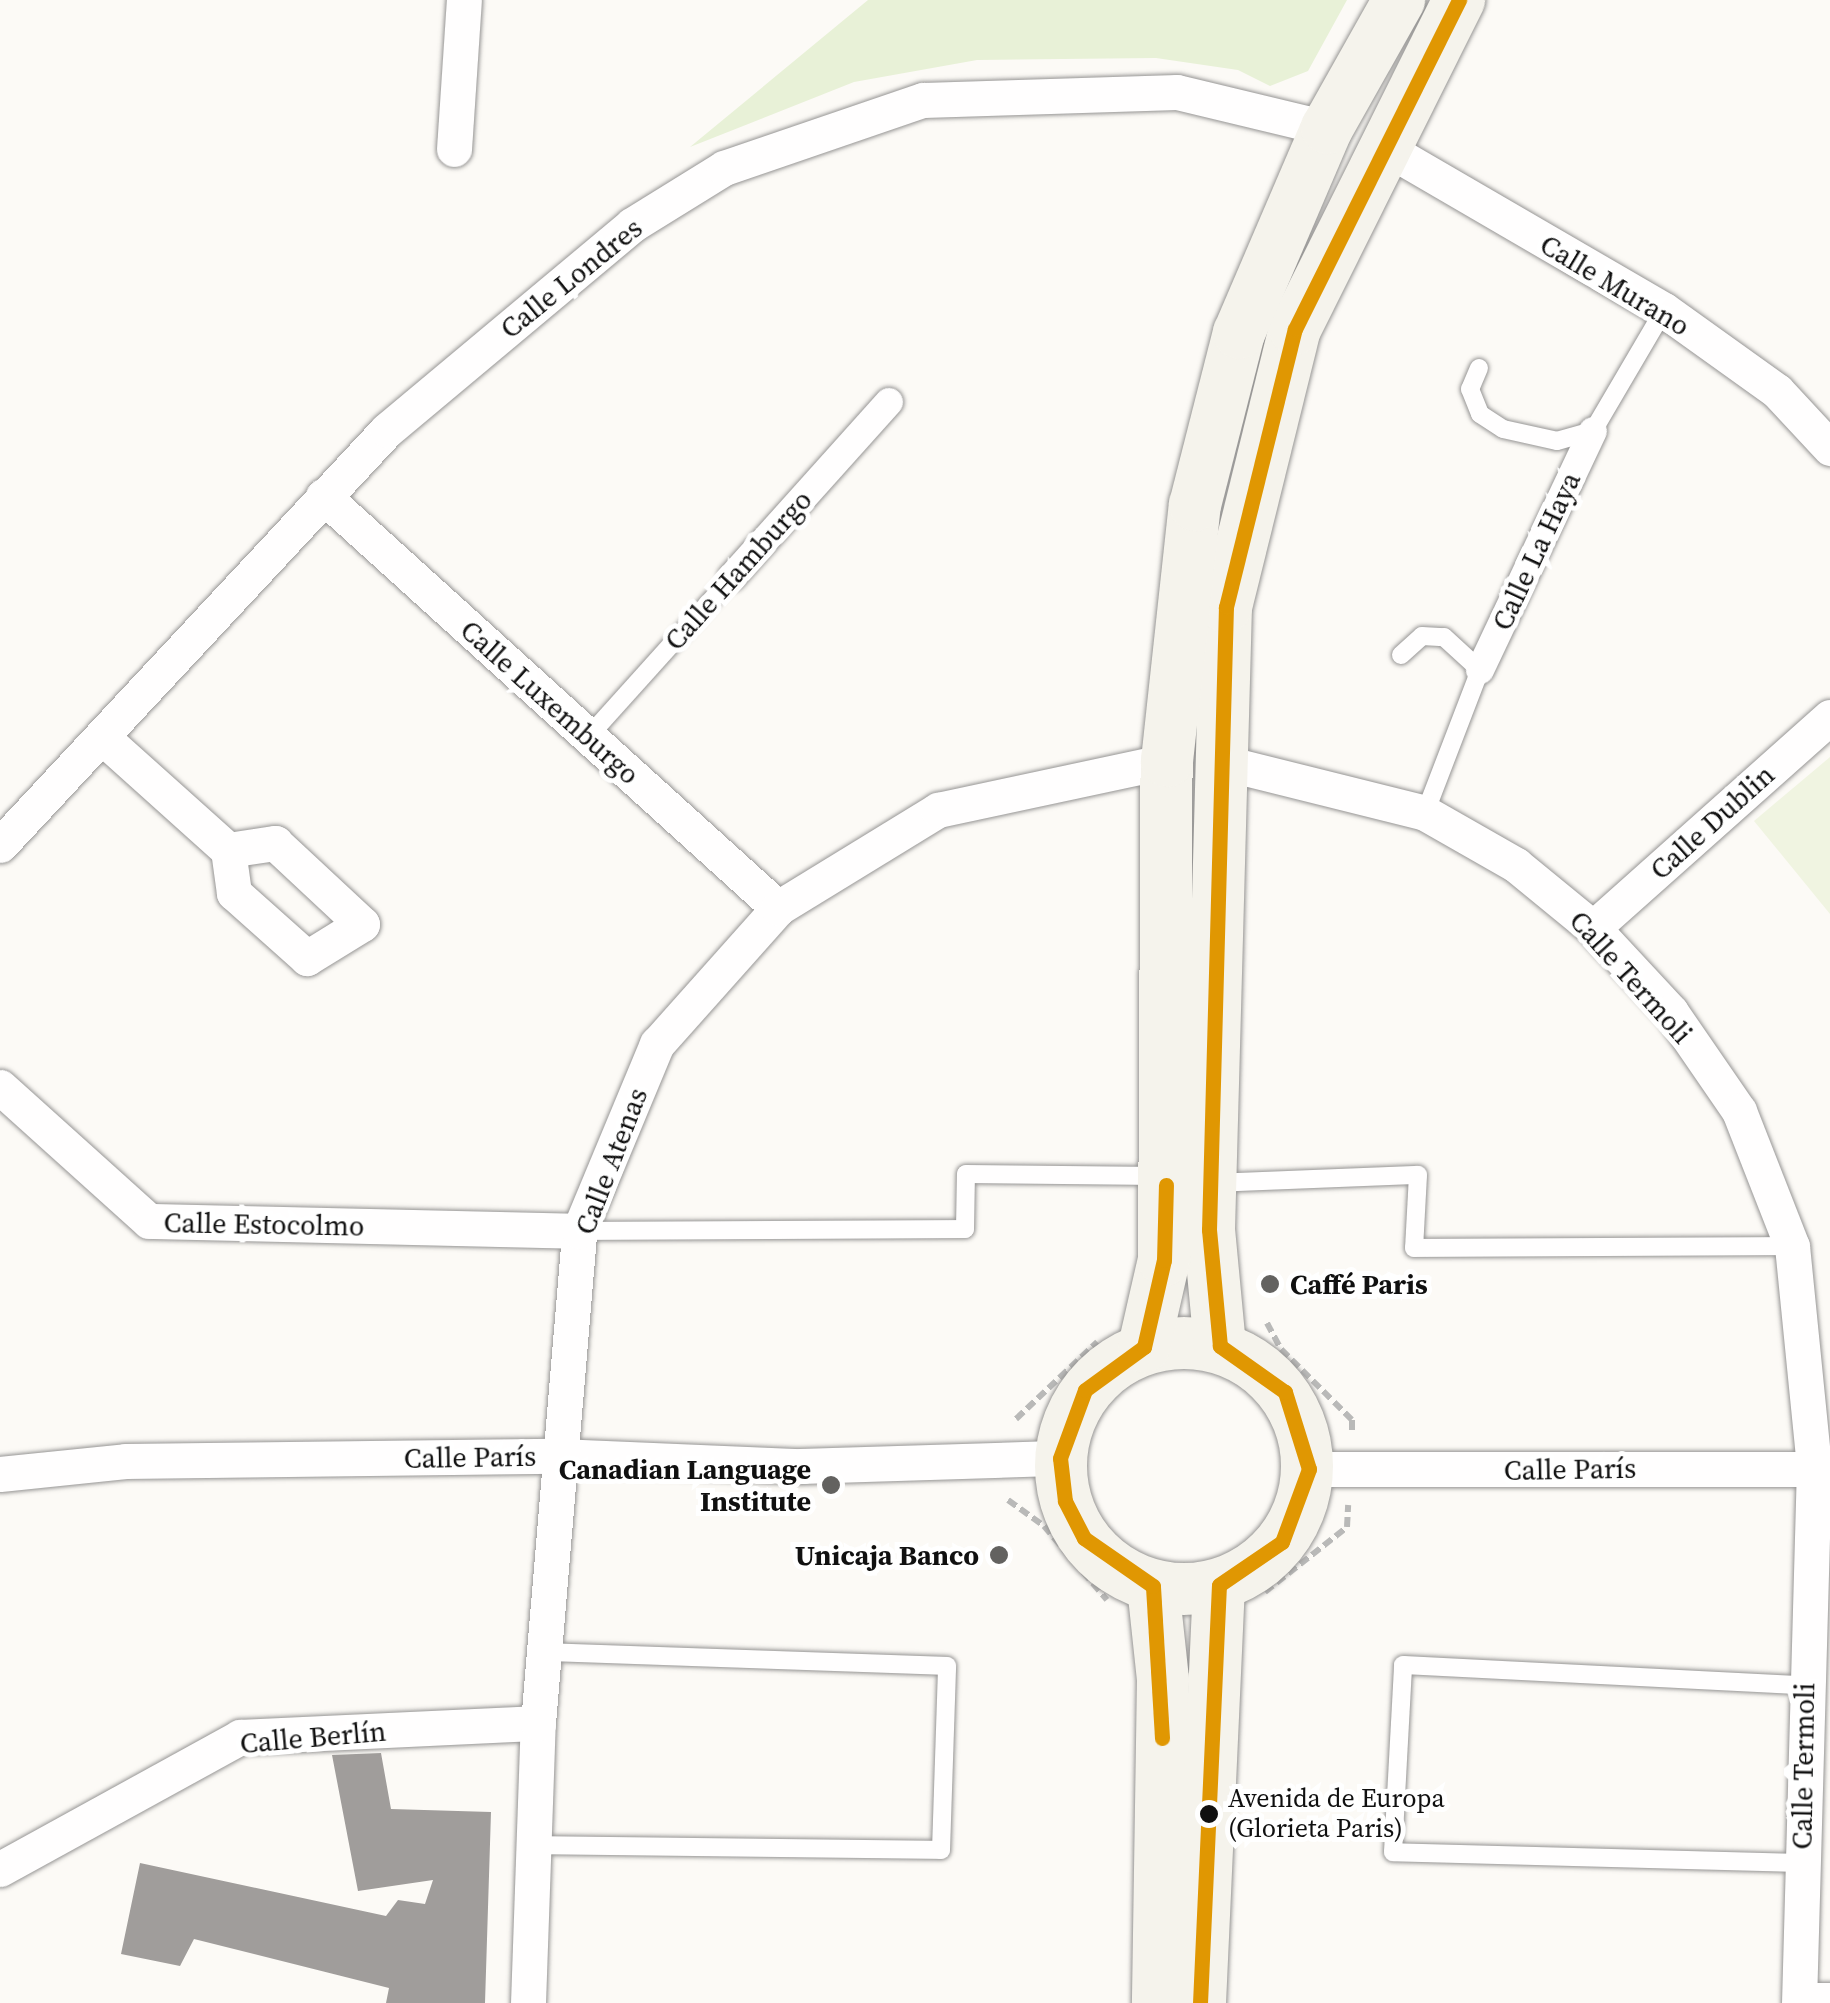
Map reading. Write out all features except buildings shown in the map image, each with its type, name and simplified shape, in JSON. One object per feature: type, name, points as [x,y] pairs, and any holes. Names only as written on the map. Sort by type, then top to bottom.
[{"type":"main road","points":[[1220,1346],[1188,1180],[1167,761],[1200,486],[1239,334],[1327,128],[1400,0]]},
{"type":"main road","points":[[1144,1347],[1188,1180],[1220,762],[1226,607],[1273,391],[1323,259],[1459,0]]},
{"type":"main road","points":[[1220,1346],[1285,1392],[1309,1468],[1282,1542],[1219,1585],[1153,1586],[1115,1568],[1084,1538],[1065,1501],[1060,1458],[1084,1390],[1144,1347],[1220,1346]]},
{"type":"main road","points":[[1200,2003],[1219,1585]]},
{"type":"main road","points":[[1153,1586],[1163,1679],[1158,2003]]},
{"type":"street","points":[[454,149],[464,0]]},
{"type":"street","name":"Calle Londres","points":[[0,845],[387,430],[632,225],[724,168],[923,100],[1177,92],[1327,128]]},
{"type":"street","name":"Calle Murano","points":[[1382,146],[1664,310],[1777,391],[1830,448]]},
{"type":"street","name":"Calle Hamburgo","points":[[732,577],[889,402]]},
{"type":"street","name":"Calle La Haya","points":[[1480,670],[1593,432]]},
{"type":"street","name":"Calle Luxemburgo","points":[[323,496],[778,908]]},
{"type":"street","name":"Calle Dublin","points":[[1593,928],[1830,717]]},
{"type":"street","points":[[102,736],[228,850]]},
{"type":"street","name":"Calle Atenas","points":[[528,2003],[538,1723],[579,1231],[656,1044],[778,908],[938,810],[1167,761]]},
{"type":"street","name":"Calle Termoli","points":[[1220,762],[1425,813],[1516,864],[1593,928],[1672,1012],[1739,1111],[1792,1246],[1822,1468],[1803,1685],[1801,1863],[1809,1999]]},
{"type":"street","name":"Calle Estocolmo","points":[[0,1087],[149,1221],[579,1231]]},
{"type":"street","name":"Calle París","points":[[0,1474],[125,1461],[558,1456],[800,1466],[1060,1458]]},
{"type":"street","name":"Calle París","points":[[1309,1468],[1822,1468]]},
{"type":"street","name":"Calle Berlín","points":[[0,1870],[240,1737],[538,1723]]},
{"type":"lane","name":"Calle La Haya","points":[[1479,368],[1470,389],[1480,414],[1503,429],[1557,441],[1593,432],[1664,310]]},
{"type":"lane","name":"Calle Hamburgo","points":[[588,737],[732,577]]},
{"type":"lane","name":"Calle La Haya","points":[[1401,655],[1422,636],[1444,638],[1480,670],[1425,813]]},
{"type":"lane","points":[[579,1231],[965,1229],[966,1174],[1188,1180],[1418,1175],[1414,1248],[1792,1246]]},
{"type":"lane","points":[[534,1845],[942,1850],[946,1666],[544,1652]]},
{"type":"lane","points":[[1801,1863],[1393,1852],[1403,1665],[1803,1685]]},
{"type":"green space","points":[[868,0],[1347,0],[1308,71],[1270,86],[1238,70],[1156,58],[977,60],[854,82],[690,147]]},
{"type":"green space","points":[[1830,757],[1830,914],[1754,821]]},
{"type":"transit line","points":[[1200,2003],[1219,1585],[1282,1542],[1309,1469],[1285,1392],[1220,1346],[1209,1230],[1226,607],[1295,329],[1459,0]]},
{"type":"transit line","points":[[1162,1738],[1153,1586],[1084,1538],[1065,1501],[1060,1458],[1085,1390],[1144,1347],[1164,1260],[1166,1185]]},
{"type":"place","name":"Caffé Paris","points":[[1270,1284]]},
{"type":"place","name":"Canadian Language Institute","points":[[831,1485]]},
{"type":"place","name":"Unicaja Banco","points":[[999,1555]]},
{"type":"place","name":"Avenida de Europa (Glorieta Paris)","points":[[1209,1814]]}]
